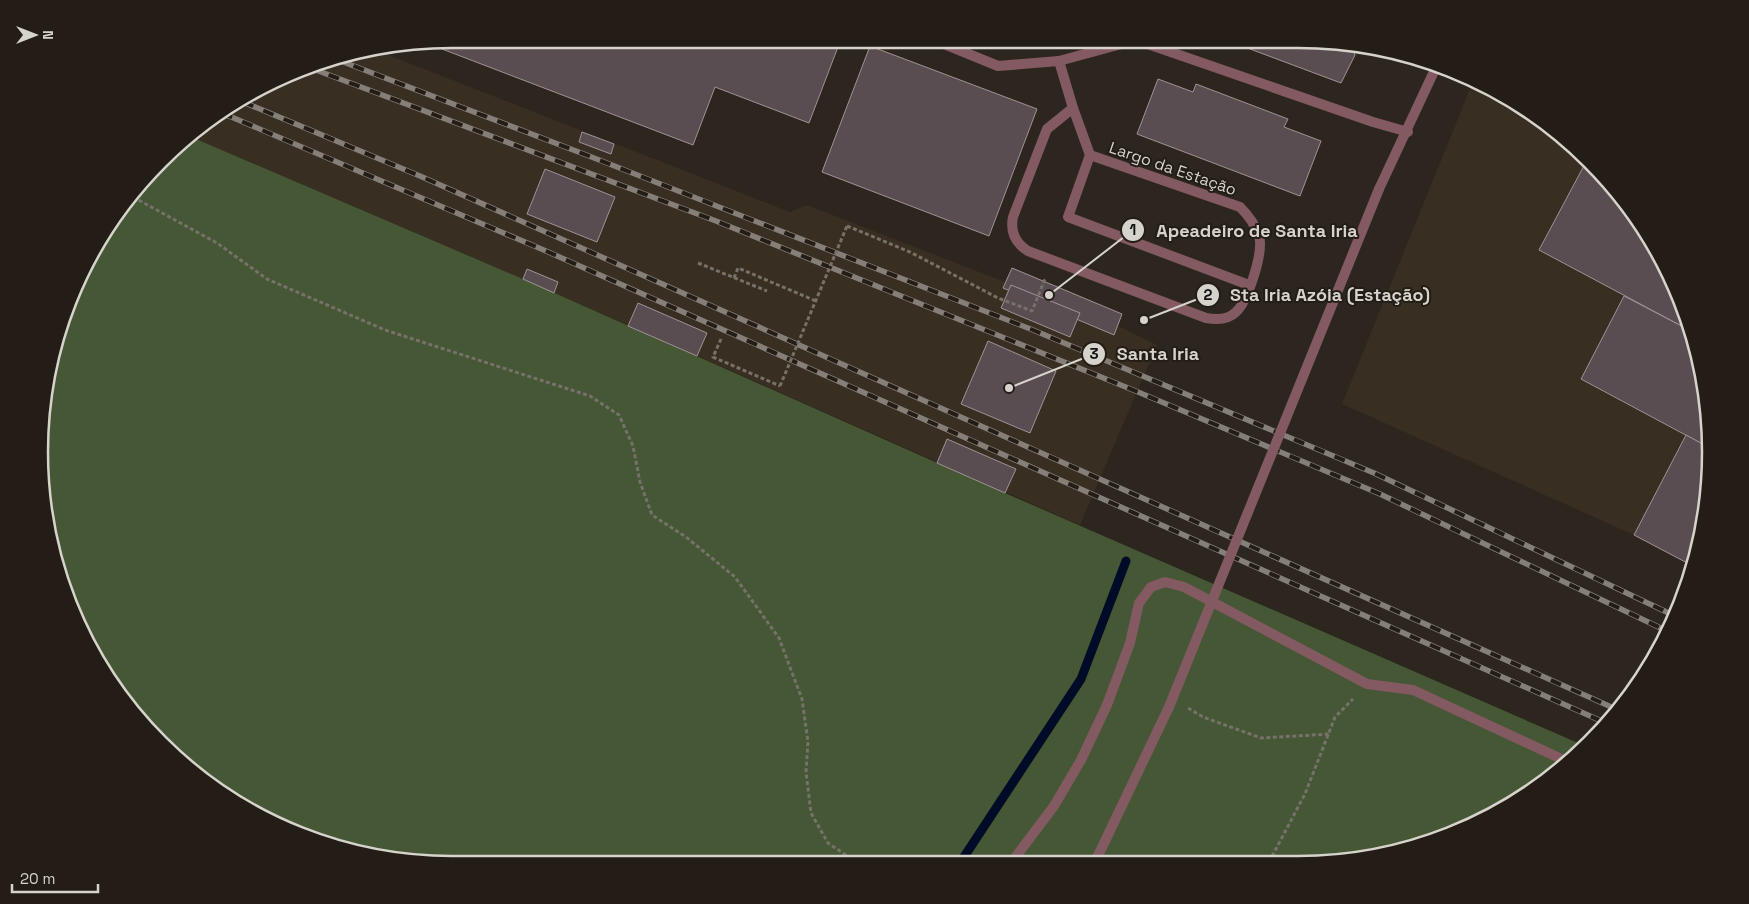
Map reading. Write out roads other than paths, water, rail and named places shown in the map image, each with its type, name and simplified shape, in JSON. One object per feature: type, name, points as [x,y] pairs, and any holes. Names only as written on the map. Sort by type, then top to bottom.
[{"type":"street","points":[[954,48],[998,66],[1059,60],[1105,48]]},
{"type":"street","points":[[1159,48],[1373,122],[1408,132]]},
{"type":"street","name":"Largo da Estação","points":[[1059,60],[1090,156],[1240,207],[1252,220],[1260,237],[1260,254],[1236,313],[1218,320],[1206,318],[1020,246],[1014,238],[1012,227],[1047,129],[1073,108]]},
{"type":"street","points":[[1098,856],[1169,707],[1379,189],[1408,132],[1434,72]]},
{"type":"street","points":[[1090,156],[1068,218],[1249,285]]},
{"type":"street","points":[[1016,856],[1054,806],[1081,760],[1107,705],[1130,643],[1139,603],[1151,587],[1165,582],[1184,587],[1367,684],[1413,690],[1561,759]]},
{"type":"waterway","points":[[965,856],[1081,679],[1126,561]]},
{"type":"railway","points":[[344,62],[1033,330],[1374,473],[1668,613]]},
{"type":"railway","points":[[318,71],[716,221],[1138,392],[1380,494],[1661,628]]},
{"type":"railway","points":[[247,104],[420,176],[1611,707]]},
{"type":"railway","points":[[228,115],[546,251],[1600,720]]},
{"type":"place","name":"Apeadeiro de Santa Iria","points":[[1049,295]]},
{"type":"place","name":"Sta Iria Azóia (Estação)","points":[[1144,320]]},
{"type":"place","name":"Santa Iria","points":[[1009,388]]}]
